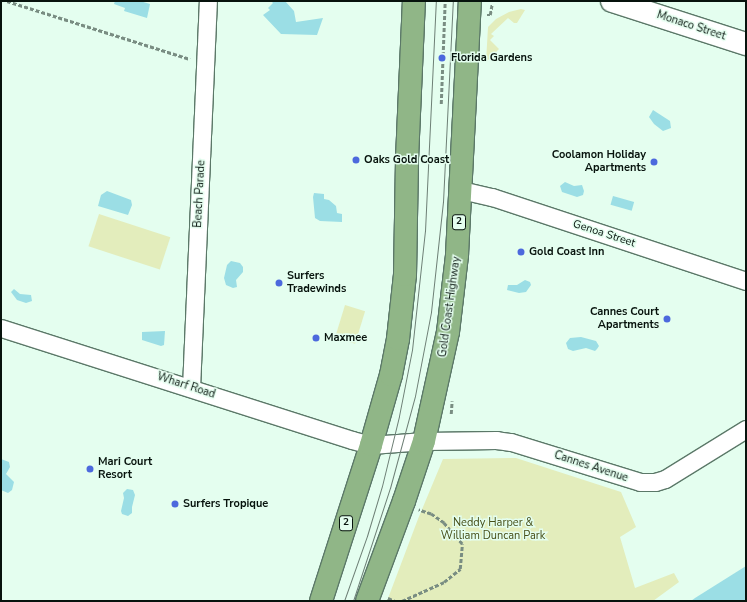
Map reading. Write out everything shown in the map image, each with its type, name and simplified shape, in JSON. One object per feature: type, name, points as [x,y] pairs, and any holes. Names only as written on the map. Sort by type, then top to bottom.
[{"type":"highway","name":"2","points":[[321,601],[371,445],[391,374],[402,307],[414,1]]},
{"type":"highway","name":"Gold Coast Highway","points":[[376,599],[404,501],[424,441],[437,387],[450,318],[457,255],[470,1]]},
{"type":"street","name":"Beach Parade","points":[[191,388],[208,1]]},
{"type":"street","name":"Monaco Street","points":[[612,1],[746,44]]},
{"type":"street","name":"Genoa Street","points":[[461,190],[492,198],[746,281]]},
{"type":"street","name":"Wharf Road","points":[[1,328],[343,438],[371,445],[424,441]]},
{"type":"street","name":"Cannes Avenue","points":[[424,441],[496,440],[511,442],[647,483],[665,479],[746,429]]},
{"type":"path","points":[[7,1],[206,64]]},
{"type":"path","points":[[441,104],[445,1]]},
{"type":"path","points":[[402,601],[444,582],[460,569],[462,544],[444,523],[431,514],[418,510]]},
{"type":"path","points":[[376,599],[394,601]]},
{"type":"green space","points":[[521,9],[525,10],[517,23],[514,23],[508,18],[491,34],[494,36],[490,40],[499,49],[486,62],[488,27],[496,19],[509,12]]},
{"type":"green space","points":[[99,214],[170,237],[160,270],[88,246]]},
{"type":"green space","points":[[345,305],[365,311],[355,344],[335,338]]},
{"type":"green space","name":"Neddy Harper & William Duncan Park","points":[[516,458],[621,492],[636,527],[620,537],[635,588],[674,573],[679,582],[653,601],[387,601],[418,519],[443,459]]},
{"type":"water","points":[[115,1],[140,1],[150,4],[147,18],[124,11],[125,8],[114,4]]},
{"type":"water","points":[[271,1],[285,1],[294,11],[296,22],[323,18],[317,35],[281,34],[263,15],[270,10],[268,8],[273,3]]},
{"type":"water","points":[[653,110],[670,121],[671,128],[663,131],[654,124],[649,117]]},
{"type":"water","points":[[565,182],[574,186],[582,185],[584,191],[583,195],[577,197],[562,192],[560,186]]},
{"type":"water","points":[[107,191],[131,200],[132,205],[128,215],[98,206],[101,195]]},
{"type":"water","points":[[314,193],[324,194],[324,199],[329,200],[336,206],[337,213],[342,214],[342,222],[320,221],[315,218]]},
{"type":"water","points":[[613,196],[634,202],[632,211],[611,205]]},
{"type":"water","points":[[231,261],[240,263],[243,267],[243,272],[236,280],[237,287],[233,288],[226,285],[224,278],[227,265]]},
{"type":"water","points":[[525,280],[530,282],[531,285],[526,292],[519,293],[507,290],[508,285],[517,285]]},
{"type":"water","points":[[14,289],[20,294],[31,295],[32,301],[26,303],[17,300],[11,292]]},
{"type":"water","points":[[165,331],[164,345],[161,346],[142,340],[142,332]]},
{"type":"water","points":[[581,337],[596,341],[599,346],[595,351],[586,348],[573,351],[568,349],[566,343],[570,338]]},
{"type":"water","points":[[1,459],[9,462],[10,467],[6,474],[14,482],[12,490],[8,493],[1,490]]},
{"type":"water","points":[[127,489],[133,490],[135,495],[132,513],[128,516],[122,514],[121,511],[124,498],[123,493]]},
{"type":"water","points":[[746,566],[746,601],[691,601],[695,598]]},
{"type":"tram line","points":[[344,601],[367,536],[382,486],[399,416],[412,350],[425,231],[436,1]]},
{"type":"tram line","points":[[353,601],[390,488],[415,396],[431,312],[443,202],[453,1]]},
{"type":"place","name":"Florida Gardens","points":[[442,58]]},
{"type":"place","name":"Oaks Gold Coast","points":[[356,160]]},
{"type":"place","name":"Coolamon Holiday Apartments","points":[[654,162]]},
{"type":"place","name":"Gold Coast Inn","points":[[521,252]]},
{"type":"place","name":"Surfers Tradewinds","points":[[279,283]]},
{"type":"place","name":"Cannes Court Apartments","points":[[667,319]]},
{"type":"place","name":"Maxmee","points":[[316,338]]},
{"type":"place","name":"Mari Court Resort","points":[[90,469]]},
{"type":"place","name":"Surfers Tropique","points":[[175,504]]}]
